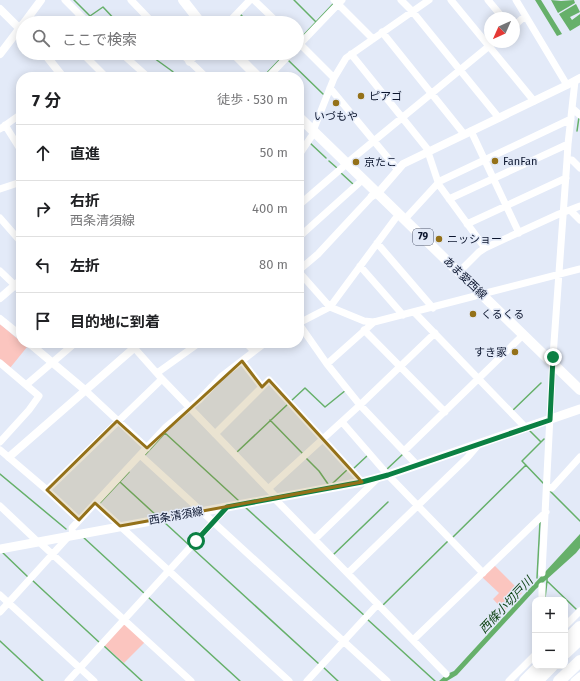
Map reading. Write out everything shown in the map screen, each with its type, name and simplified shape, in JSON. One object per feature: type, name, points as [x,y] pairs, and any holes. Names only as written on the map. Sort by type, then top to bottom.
[{"type":"highway","points":[[568,639],[580,627]]},
{"type":"highway","points":[[568,650],[580,639]]},
{"type":"highway","points":[[568,661],[580,650]]},
{"type":"highway","points":[[559,681],[580,661]]},
{"type":"highway","points":[[525,681],[537,669]]},
{"type":"highway","points":[[537,681],[549,669]]},
{"type":"highway","points":[[548,681],[560,669]]},
{"type":"main road","points":[[183,0],[196,16]]},
{"type":"main road","points":[[190,0],[203,16]]},
{"type":"main road","points":[[233,60],[245,72]]},
{"type":"main road","points":[[241,60],[253,72]]},
{"type":"main road","name":"あま愛西線","points":[[304,124],[312,134]]},
{"type":"main road","name":"あま愛西線","points":[[304,128],[345,165],[546,361],[580,390]]},
{"type":"main road","name":"あま愛西線","points":[[345,165],[359,183],[375,194]]},
{"type":"main road","name":"あま愛西線","points":[[400,219],[459,272],[519,339],[546,361]]},
{"type":"main road","name":"あま愛西線","points":[[559,373],[580,398]]},
{"type":"main road","name":"西条清須線","points":[[0,549],[362,482],[385,476],[580,410]]},
{"type":"street","points":[[30,16],[41,0]]},
{"type":"street","points":[[65,0],[80,15]]},
{"type":"street","points":[[131,0],[146,16]]},
{"type":"street","points":[[235,16],[250,0]]},
{"type":"street","points":[[254,0],[271,16]]},
{"type":"street","points":[[401,0],[412,11],[499,118]]},
{"type":"street","points":[[304,147],[312,134],[334,78],[346,58],[429,0]]},
{"type":"street","points":[[451,0],[484,35]]},
{"type":"street","points":[[488,0],[498,12]]},
{"type":"street","points":[[516,0],[567,85]]},
{"type":"street","points":[[304,38],[338,1],[373,39]]},
{"type":"street","points":[[0,9],[16,22]]},
{"type":"street","points":[[520,21],[526,16]]},
{"type":"street","points":[[382,32],[431,93],[467,133],[484,160],[519,233]]},
{"type":"street","points":[[0,54],[16,34]]},
{"type":"street","points":[[304,201],[402,117],[487,48]]},
{"type":"street","points":[[495,48],[534,101]]},
{"type":"street","points":[[304,50],[334,78]]},
{"type":"street","points":[[351,54],[429,151],[438,182],[485,248]]},
{"type":"street","points":[[51,60],[60,72]]},
{"type":"street","points":[[89,60],[101,72]]},
{"type":"street","points":[[129,60],[142,72]]},
{"type":"street","points":[[273,72],[284,60]]},
{"type":"street","points":[[189,62],[200,72]]},
{"type":"street","points":[[304,267],[318,254],[403,164],[578,79]]},
{"type":"street","points":[[542,573],[559,274],[567,211],[566,178],[568,144],[572,108],[578,79]]},
{"type":"street","points":[[330,88],[398,170]]},
{"type":"street","points":[[572,108],[580,115]]},
{"type":"street","points":[[16,117],[2,127],[16,144]]},
{"type":"street","points":[[304,320],[330,307],[377,244],[438,182],[571,119]]},
{"type":"street","points":[[449,199],[568,144]]},
{"type":"street","points":[[567,160],[572,160],[580,168]]},
{"type":"street","points":[[467,224],[566,178]]},
{"type":"street","points":[[304,232],[359,183]]},
{"type":"street","points":[[0,189],[16,184]]},
{"type":"street","points":[[459,272],[485,248],[580,206]]},
{"type":"street","points":[[567,211],[580,220]]},
{"type":"street","points":[[0,218],[16,236]]},
{"type":"street","points":[[377,244],[433,308]]},
{"type":"street","points":[[360,266],[403,315]]},
{"type":"street","points":[[304,277],[330,307],[364,321],[374,322],[580,269]]},
{"type":"street","points":[[0,271],[14,286],[0,298]]},
{"type":"street","points":[[415,312],[526,428]]},
{"type":"street","points":[[0,318],[16,332]]},
{"type":"street","points":[[327,364],[374,322]]},
{"type":"street","points":[[304,330],[327,364],[360,404],[417,465]]},
{"type":"street","points":[[364,330],[445,412]]},
{"type":"street","points":[[268,489],[342,422],[435,333]]},
{"type":"street","points":[[404,451],[519,339]]},
{"type":"street","points":[[35,348],[85,390],[146,448]]},
{"type":"street","points":[[26,385],[69,348]]},
{"type":"street","points":[[9,457],[132,348]]},
{"type":"street","points":[[137,348],[160,376],[190,408],[446,674]]},
{"type":"street","points":[[47,490],[160,376],[193,348]]},
{"type":"street","points":[[251,348],[254,351]]},
{"type":"street","points":[[0,612],[71,536],[72,528],[146,448],[166,428],[199,400],[222,376],[258,348]]},
{"type":"street","points":[[242,360],[262,387]]},
{"type":"street","points":[[0,363],[39,396],[25,415],[0,442]]},
{"type":"street","points":[[215,434],[269,380],[362,482]]},
{"type":"street","points":[[342,422],[385,476],[418,505],[483,573]]},
{"type":"street","points":[[348,573],[480,444]]},
{"type":"street","points":[[0,450],[80,520]]},
{"type":"street","points":[[140,455],[387,681]]},
{"type":"street","points":[[547,487],[552,488],[580,457]]},
{"type":"street","points":[[315,539],[385,476]]},
{"type":"street","points":[[95,503],[289,681]]},
{"type":"street","points":[[0,506],[191,681]]},
{"type":"street","points":[[68,681],[227,507]]},
{"type":"street","points":[[413,640],[546,512]]},
{"type":"street","points":[[542,586],[542,597]]},
{"type":"street","points":[[0,595],[94,681]]},
{"type":"street","points":[[307,681],[378,604]]},
{"type":"street","points":[[568,623],[580,611]]},
{"type":"street","points":[[509,681],[532,658]]},
{"type":"street","points":[[574,681],[580,676]]},
{"type":"highlighted area","points":[[242,361],[262,387],[269,380],[362,482],[120,526],[95,503],[79,520],[47,490],[117,421],[147,448]]},
{"type":"shaded area","points":[[535,0],[541,0],[562,34],[557,36]]},
{"type":"shaded area","points":[[551,0],[574,0],[575,3],[558,13]]},
{"type":"shaded area","points":[[576,4],[580,12],[570,17],[572,20],[580,14],[580,25],[570,31],[559,14]]},
{"type":"shaded area","points":[[0,324],[16,338],[16,348],[26,348],[10,368],[0,359]]},
{"type":"shaded area","points":[[580,534],[580,548],[576,553],[536,589],[457,675],[447,681],[439,681],[447,674],[454,671]]},
{"type":"shaded area","points":[[494,565],[522,593],[504,611],[493,599],[499,593],[482,577]]},
{"type":"shaded area","points":[[124,623],[146,641],[124,663],[104,645]]},
{"type":"waterway","points":[[74,0],[90,16]]},
{"type":"waterway","points":[[294,0],[316,22]]},
{"type":"waterway","points":[[304,35],[333,4]]},
{"type":"waterway","points":[[90,16],[103,7],[111,16]]},
{"type":"waterway","points":[[157,60],[173,72]]},
{"type":"waterway","points":[[268,72],[279,60]]},
{"type":"waterway","points":[[288,60],[300,72]]},
{"type":"waterway","points":[[304,76],[323,94]]},
{"type":"waterway","points":[[577,131],[579,117]]},
{"type":"waterway","points":[[310,143],[326,158]]},
{"type":"waterway","points":[[329,161],[337,168]]},
{"type":"waterway","points":[[341,173],[353,184]]},
{"type":"waterway","points":[[512,411],[541,383]]},
{"type":"waterway","points":[[291,401],[305,388],[325,407],[346,390]]},
{"type":"waterway","points":[[237,452],[288,404]]},
{"type":"waterway","points":[[270,420],[303,454]]},
{"type":"waterway","points":[[530,431],[541,442]]},
{"type":"waterway","points":[[144,456],[165,433],[239,501]]},
{"type":"waterway","points":[[543,483],[522,461],[544,439]]},
{"type":"waterway","points":[[386,470],[403,454]]},
{"type":"waterway","points":[[353,469],[368,455]]},
{"type":"waterway","points":[[306,458],[319,471],[328,484]]},
{"type":"waterway","points":[[452,538],[526,465]]},
{"type":"waterway","points":[[333,483],[348,469]]},
{"type":"waterway","points":[[99,504],[129,472]]},
{"type":"waterway","points":[[0,474],[66,529]]},
{"type":"waterway","points":[[120,482],[157,516]]},
{"type":"waterway","points":[[550,491],[580,521]]},
{"type":"waterway","points":[[333,555],[388,502]]},
{"type":"waterway","points":[[245,507],[365,616]]},
{"type":"waterway","points":[[164,522],[189,545]]},
{"type":"waterway","name":"西條小切戸川","points":[[537,578],[540,522]]},
{"type":"waterway","points":[[83,537],[145,594]]},
{"type":"waterway","points":[[382,606],[448,541]]},
{"type":"waterway","points":[[192,548],[319,664]]},
{"type":"waterway","points":[[2,552],[28,577]]},
{"type":"waterway","points":[[547,577],[547,581],[576,609]]},
{"type":"waterway","points":[[32,580],[100,643]]},
{"type":"waterway","points":[[545,597],[547,581]]},
{"type":"waterway","points":[[148,597],[240,681]]},
{"type":"waterway","points":[[367,619],[435,681]]},
{"type":"waterway","points":[[0,641],[43,681]]},
{"type":"waterway","points":[[104,646],[142,681]]},
{"type":"waterway","points":[[323,667],[338,681]]},
{"type":"place","name":"ピアゴ","points":[[361,96]]},
{"type":"place","name":"いづもや","points":[[336,103]]},
{"type":"place","name":"FanFan","points":[[495,161]]},
{"type":"place","name":"京たこ","points":[[356,162]]},
{"type":"place","name":"ニッショー","points":[[439,239]]},
{"type":"place","name":"くるくる","points":[[473,314]]},
{"type":"place","name":"すき家","points":[[515,352]]},
{"type":"route","points":[[196,541],[227,507],[362,482],[388,475],[550,420],[553,357]]}]
